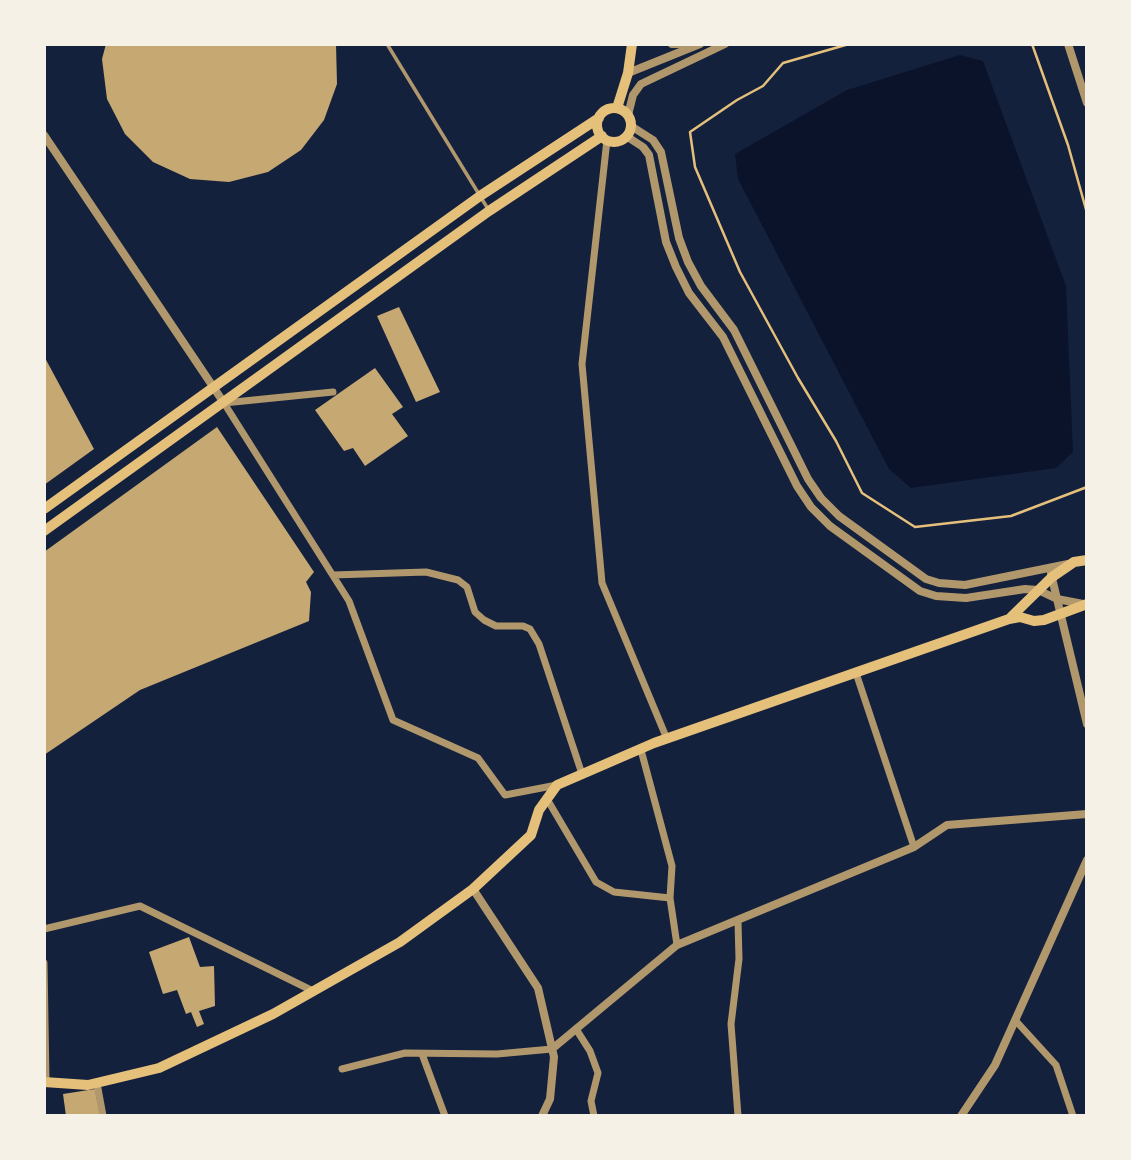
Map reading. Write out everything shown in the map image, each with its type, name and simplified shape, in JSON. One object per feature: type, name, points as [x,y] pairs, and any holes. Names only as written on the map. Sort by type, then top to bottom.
[{"type":"main road","points":[[599,118],[597,125],[605,138],[617,141],[628,126],[617,108],[628,73],[632,44]]},
{"type":"main road","points":[[44,509],[480,196],[599,118],[610,108],[617,108]]},
{"type":"main road","points":[[44,531],[489,211],[605,138]]},
{"type":"main road","points":[[1009,619],[1038,590],[1051,572],[1074,562],[1087,560]]},
{"type":"main road","points":[[45,1082],[88,1085],[159,1068],[273,1014],[400,942],[473,890],[531,835],[540,810],[557,785],[667,739],[1009,619],[1020,617],[1034,621],[1061,615],[1087,604]]},
{"type":"street","points":[[672,44],[688,44]]},
{"type":"street","points":[[628,73],[700,44]]},
{"type":"street","points":[[725,44],[641,85],[634,95],[628,126],[649,155],[666,242],[676,267],[689,293],[723,337],[797,486],[811,507],[830,526],[920,591],[936,596],[966,598],[1025,589],[1038,590],[1057,599],[1087,604]]},
{"type":"street","points":[[1068,44],[1087,103]]},
{"type":"street","points":[[628,126],[653,139],[661,152],[679,238],[688,262],[701,286],[734,330],[808,479],[821,498],[839,516],[926,579],[939,583],[965,584],[1051,572],[1087,724]]},
{"type":"street","points":[[44,135],[224,403],[349,601],[393,720],[478,758],[505,795],[557,785]]},
{"type":"street","points":[[605,138],[582,364],[601,583],[667,739]]},
{"type":"street","points":[[224,403],[334,392]]},
{"type":"street","points":[[333,575],[426,572],[458,580],[467,587],[475,612],[484,620],[496,626],[523,626],[530,629],[539,644],[582,774]]},
{"type":"street","points":[[856,673],[914,847]]},
{"type":"street","points":[[642,750],[672,866],[670,898],[677,945]]},
{"type":"street","points":[[547,799],[596,882],[614,892],[670,898]]},
{"type":"street","points":[[342,1069],[405,1054],[497,1054],[552,1049],[677,945],[914,847],[947,825],[1087,814]]},
{"type":"street","points":[[961,1116],[995,1065],[1087,860]]},
{"type":"street","points":[[473,890],[538,988],[554,1057],[550,1098],[542,1116]]},
{"type":"street","points":[[44,929],[140,906],[313,991]]},
{"type":"street","points":[[737,922],[739,959],[731,1024],[738,1116]]},
{"type":"street","points":[[44,963],[47,1039],[45,1082]]},
{"type":"street","points":[[1015,1020],[1056,1065],[1073,1116]]},
{"type":"street","points":[[576,1029],[590,1051],[598,1073],[592,1101],[594,1116]]},
{"type":"street","points":[[422,1054],[445,1116]]},
{"type":"street","points":[[97,1083],[103,1116]]},
{"type":"lane","points":[[387,44],[489,211]]},
{"type":"path","points":[[849,44],[783,63],[763,86],[690,132],[695,167],[740,272],[836,441],[862,493],[915,527],[1011,516],[1087,487]]},
{"type":"path","points":[[1032,44],[1068,145],[1087,213]]},
{"type":"water","points":[[960,55],[983,61],[1066,286],[1073,452],[1056,468],[911,488],[889,469],[738,179],[735,154],[847,90]]},
{"type":"building","points":[[106,44],[336,44],[337,84],[324,120],[301,150],[268,172],[229,182],[190,179],[153,162],[125,134],[107,99],[102,59]]},
{"type":"building","points":[[399,307],[440,392],[416,402],[377,316]]},
{"type":"building","points":[[44,356],[94,449],[44,485]]},
{"type":"building","points":[[375,368],[403,407],[392,414],[408,436],[365,466],[353,448],[344,451],[315,410]]},
{"type":"building","points":[[217,427],[314,572],[306,582],[311,592],[309,621],[140,690],[44,755],[44,552]]},
{"type":"building","points":[[189,937],[200,967],[214,966],[215,1006],[199,1011],[204,1024],[197,1027],[191,1012],[186,1014],[177,990],[163,994],[149,952]]},
{"type":"building","points":[[95,1089],[100,1116],[66,1116],[63,1094]]}]
